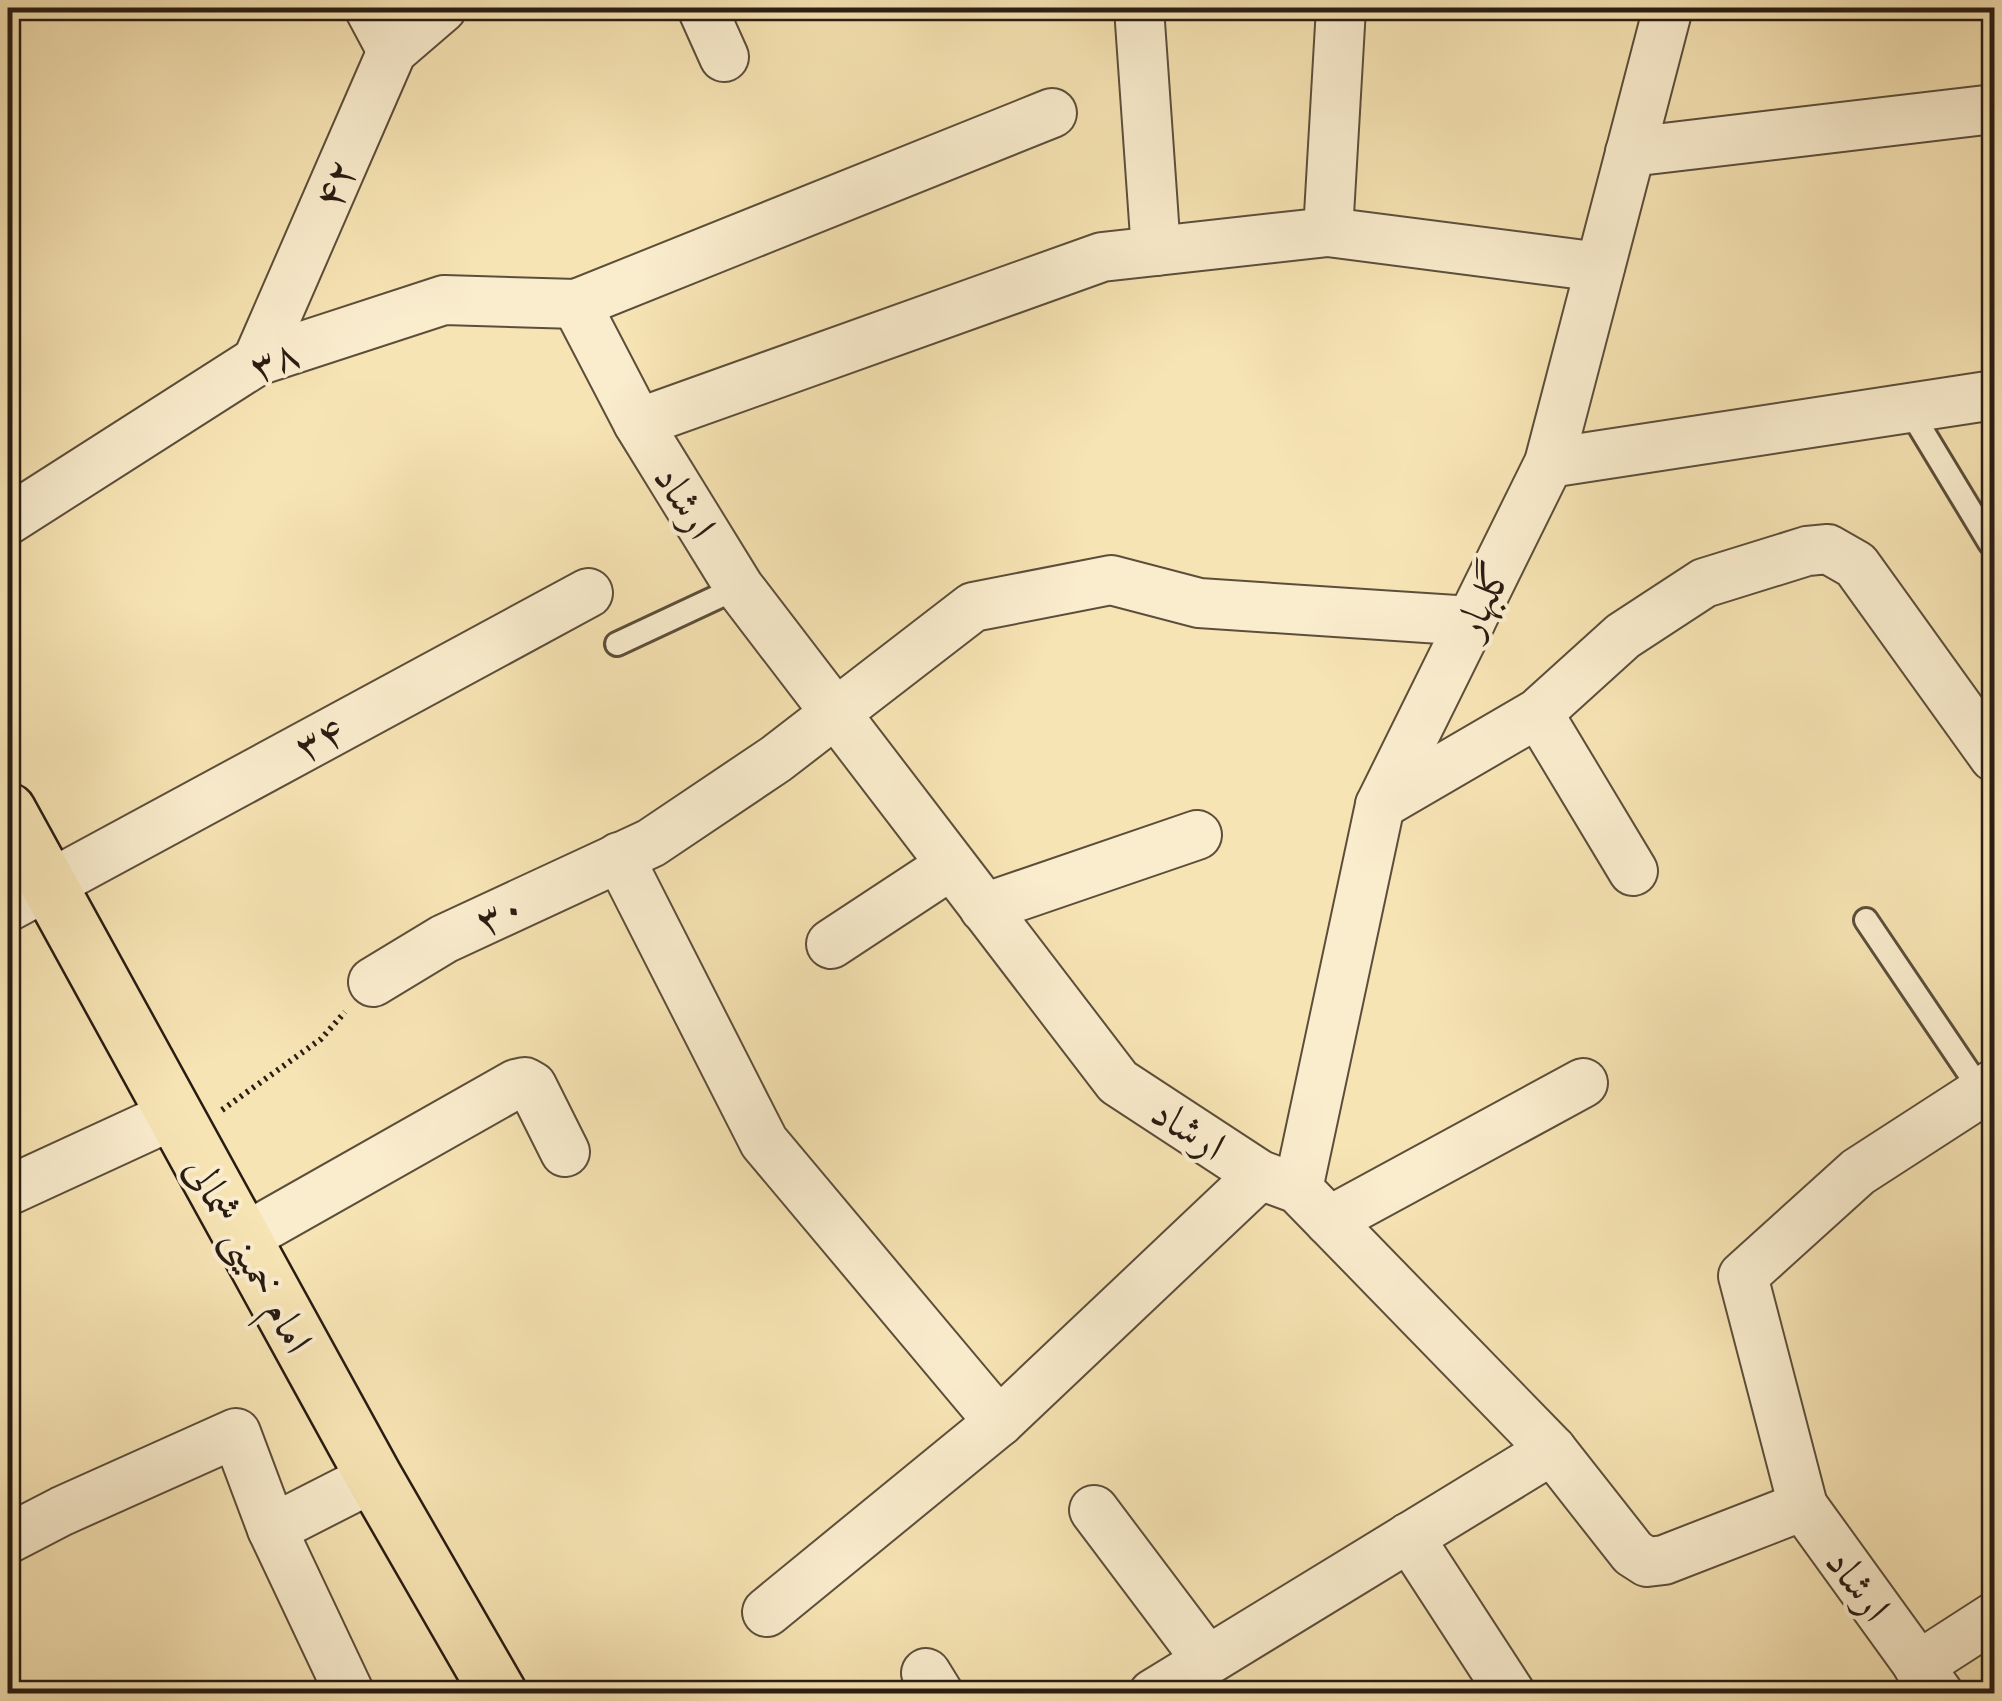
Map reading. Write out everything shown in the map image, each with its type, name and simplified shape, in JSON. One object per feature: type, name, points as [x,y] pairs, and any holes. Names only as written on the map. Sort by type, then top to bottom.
[{"type":"main road","name":"امام خمینی شمالی","points":[[8,811],[28,895],[179,1126],[499,1694]]},
{"type":"street","points":[[369,8],[392,52],[442,8]]},
{"type":"street","points":[[702,8],[724,57]]},
{"type":"street","points":[[1139,8],[1156,251]]},
{"type":"street","points":[[1328,232],[1341,8]]},
{"type":"street","name":"گلبهار","points":[[1296,1195],[1380,805],[1549,463],[1668,8]]},
{"type":"street","name":"۴۲","points":[[257,361],[392,52]]},
{"type":"street","points":[[1630,152],[1994,109]]},
{"type":"street","points":[[576,304],[1052,113]]},
{"type":"street","points":[[638,424],[1102,258],[1328,232],[1600,267]]},
{"type":"street","name":"۳۸","points":[[8,520],[257,361],[444,300],[576,304]]},
{"type":"street","name":"ارشاد","points":[[576,304],[638,424],[739,587],[1118,1082],[1296,1195],[1552,1450],[1633,1553],[1647,1562],[1664,1560],[1803,1506],[1929,1680]]},
{"type":"street","points":[[1549,463],[1994,395]]},
{"type":"street","points":[[1380,805],[1538,713],[1623,636],[1704,584],[1807,551],[1828,549],[1856,565],[1994,757]]},
{"type":"street","name":"۳۰","points":[[372,982],[444,939],[650,843],[776,758],[973,608],[1111,580],[1199,603],[1471,621]]},
{"type":"street","name":"۳۴","points":[[28,895],[588,593]]},
{"type":"street","points":[[1538,713],[1634,871]]},
{"type":"street","points":[[984,908],[1197,835]]},
{"type":"street","points":[[619,857],[764,1142],[1000,1422]]},
{"type":"street","points":[[831,944],[951,865]]},
{"type":"street","points":[[242,1239],[516,1084],[525,1082],[532,1086],[565,1152]]},
{"type":"street","points":[[766,1612],[1000,1422],[1296,1195],[1582,1083]]},
{"type":"street","points":[[1803,1506],[1743,1276],[1858,1172],[1988,1088]]},
{"type":"street","points":[[8,1191],[179,1126]]},
{"type":"street","points":[[8,1539],[236,1433],[272,1529],[350,1694]]},
{"type":"street","points":[[1153,1694],[1552,1450]]},
{"type":"street","points":[[272,1529],[374,1477]]},
{"type":"street","points":[[1094,1510],[1208,1660]]},
{"type":"street","points":[[1409,1537],[1511,1694]]},
{"type":"street","points":[[1929,1680],[1994,1617]]},
{"type":"lane","points":[[1909,409],[1990,543]]},
{"type":"lane","points":[[617,644],[739,587]]},
{"type":"lane","points":[[1866,920],[1988,1088]]},
{"type":"path","points":[[179,1126],[321,1038],[372,982]]}]
